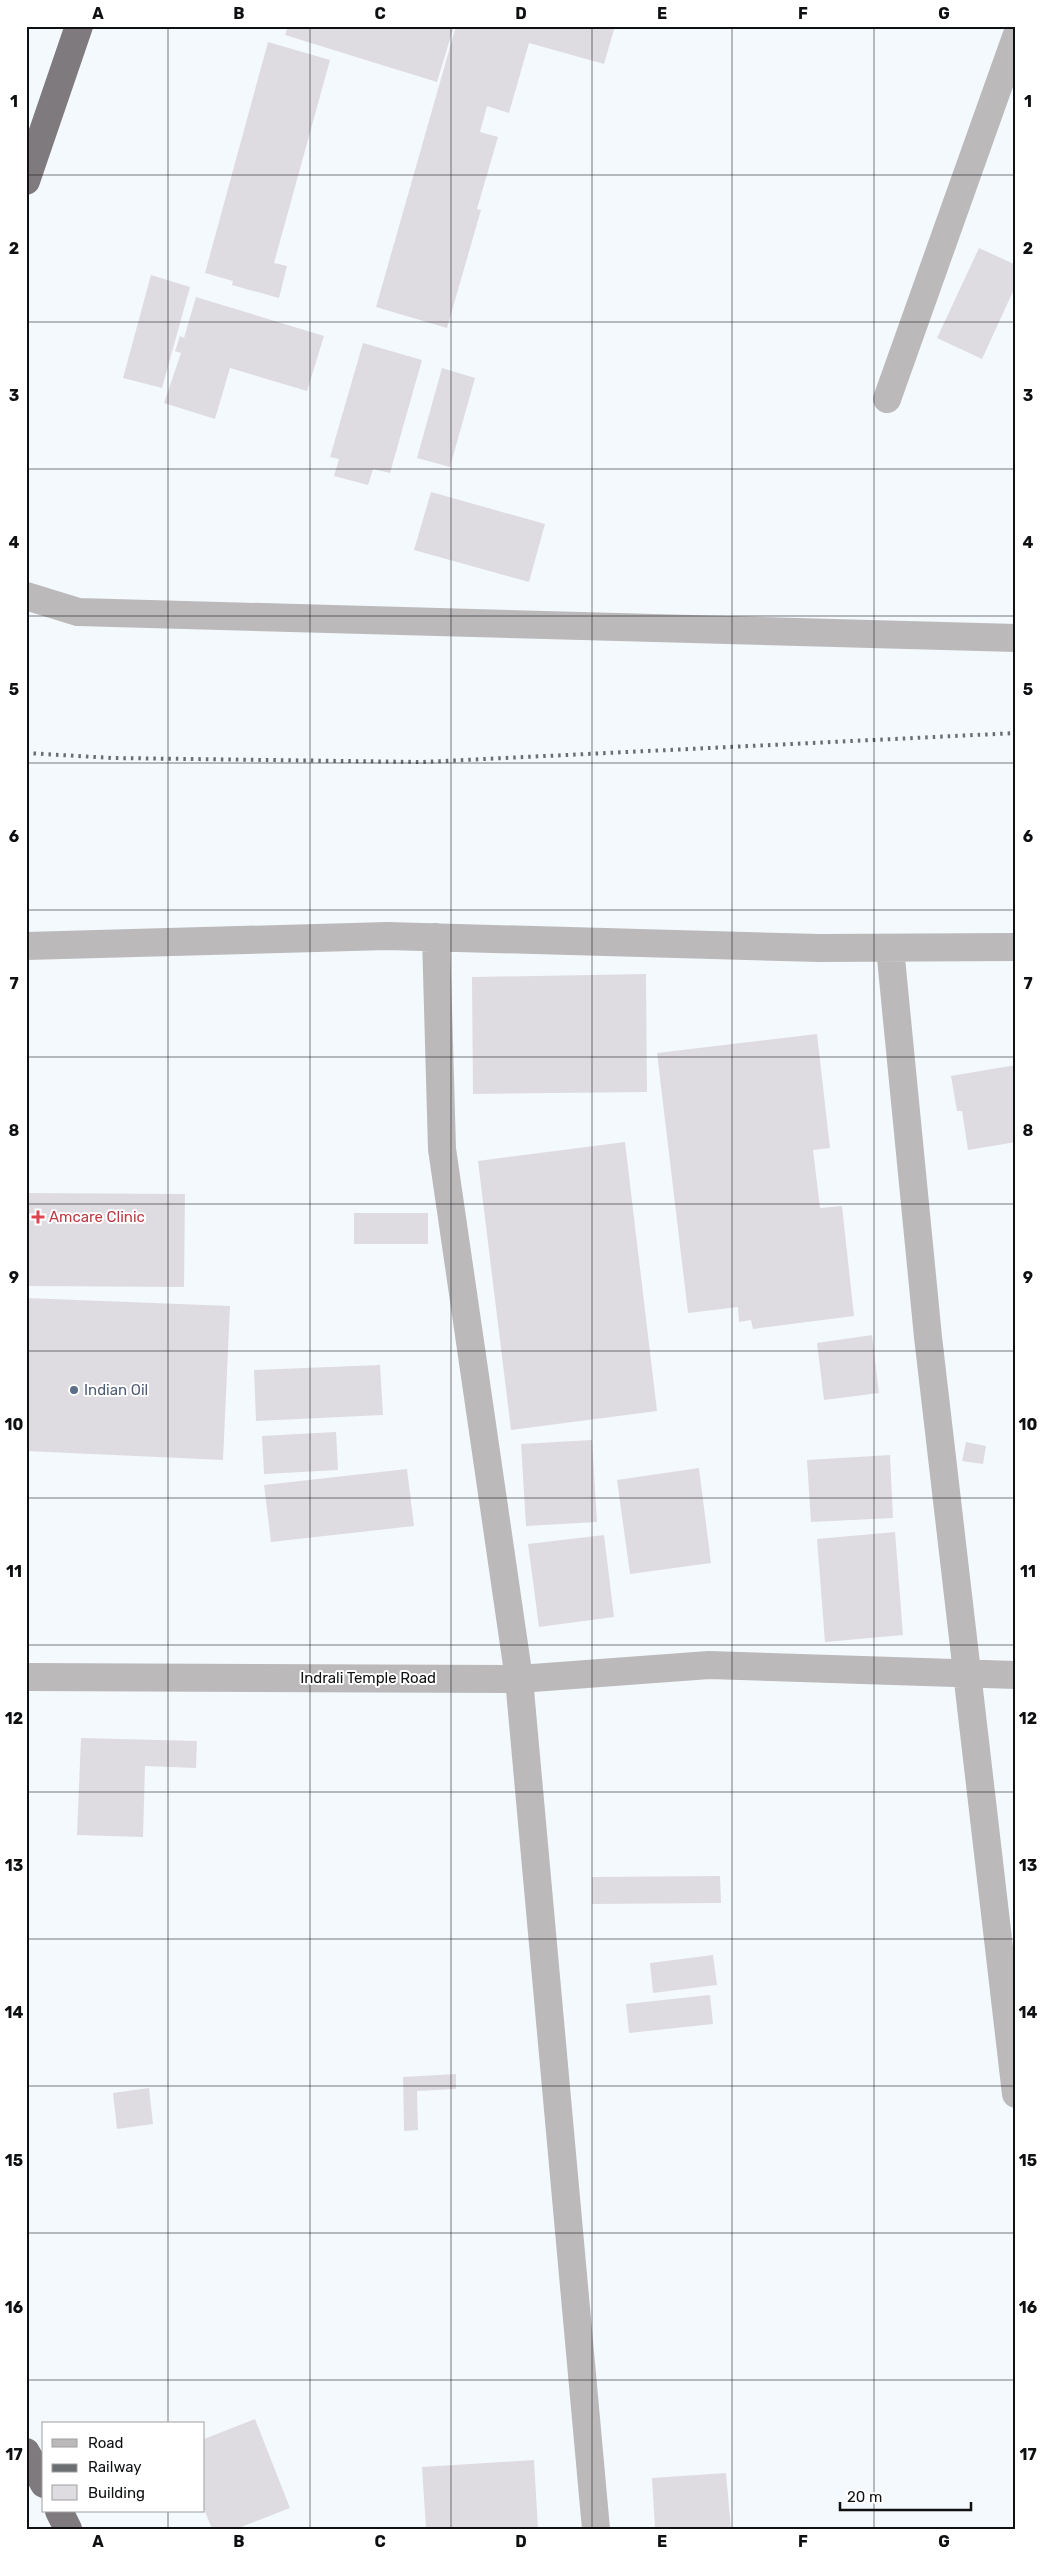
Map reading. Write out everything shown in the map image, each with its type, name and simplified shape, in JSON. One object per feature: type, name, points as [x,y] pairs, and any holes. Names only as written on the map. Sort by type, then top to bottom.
[{"type":"highway","points":[[26,181],[79,26]]},
{"type":"highway","points":[[26,2452],[42,2480]]},
{"type":"highway","points":[[60,2512],[68,2529]]},
{"type":"street","points":[[887,399],[1016,38]]},
{"type":"street","points":[[26,596],[78,612],[1016,638]]},
{"type":"street","points":[[26,946],[387,936],[819,948],[1016,947]]},
{"type":"street","points":[[436,938],[442,1149],[519,1679],[596,2529]]},
{"type":"street","points":[[890,948],[928,1337],[1016,2094]]},
{"type":"street","name":"Indrali Temple Road","points":[[26,1677],[519,1679],[709,1666],[1016,1675]]},
{"type":"building","points":[[288,26],[454,26],[437,82],[285,35]]},
{"type":"building","points":[[456,26],[615,26],[604,64],[529,43],[509,113],[487,106],[480,132],[498,137],[477,209],[481,210],[447,328],[376,307]]},
{"type":"building","points":[[268,42],[330,60],[274,263],[287,266],[279,298],[232,285],[233,281],[205,273]]},
{"type":"building","points":[[979,248],[1016,265],[1016,285],[982,359],[937,338]]},
{"type":"building","points":[[151,275],[190,287],[162,388],[123,378]]},
{"type":"building","points":[[196,297],[324,336],[307,391],[230,368],[215,419],[164,403],[181,353],[175,351],[180,336],[184,338]]},
{"type":"building","points":[[363,343],[422,360],[390,473],[373,469],[368,485],[334,476],[339,459],[330,457]]},
{"type":"building","points":[[442,368],[475,378],[450,467],[417,458]]},
{"type":"building","points":[[431,492],[545,524],[529,582],[414,550]]},
{"type":"building","points":[[646,974],[647,1092],[473,1094],[472,977]]},
{"type":"building","points":[[817,1034],[830,1148],[813,1150],[820,1208],[842,1206],[854,1316],[753,1329],[751,1320],[739,1322],[738,1307],[688,1313],[657,1053]]},
{"type":"building","points":[[1016,1065],[1016,1142],[968,1150],[962,1111],[957,1111],[951,1076]]},
{"type":"building","points":[[625,1142],[657,1411],[511,1430],[478,1161]]},
{"type":"building","points":[[26,1193],[185,1194],[184,1287],[26,1286]]},
{"type":"building","points":[[354,1213],[428,1213],[428,1244],[354,1244]]},
{"type":"building","points":[[26,1298],[230,1306],[223,1460],[26,1451]]},
{"type":"building","points":[[872,1335],[879,1393],[824,1400],[817,1343]]},
{"type":"building","points":[[380,1365],[383,1415],[256,1421],[254,1370]]},
{"type":"building","points":[[336,1432],[338,1470],[264,1474],[262,1436]]},
{"type":"building","points":[[592,1440],[597,1522],[526,1526],[521,1444]]},
{"type":"building","points":[[966,1442],[986,1446],[983,1464],[962,1461]]},
{"type":"building","points":[[890,1455],[893,1518],[811,1522],[807,1460]]},
{"type":"building","points":[[699,1468],[711,1563],[630,1574],[617,1480]]},
{"type":"building","points":[[407,1469],[414,1526],[271,1542],[264,1485]]},
{"type":"building","points":[[895,1532],[903,1635],[825,1642],[817,1539]]},
{"type":"building","points":[[604,1535],[614,1617],[539,1627],[528,1544]]},
{"type":"building","points":[[81,1738],[197,1741],[196,1768],[145,1766],[143,1837],[77,1835]]},
{"type":"building","points":[[720,1876],[721,1903],[592,1904],[592,1877]]},
{"type":"building","points":[[713,1955],[717,1985],[653,1993],[650,1963]]},
{"type":"building","points":[[710,1995],[713,2024],[629,2033],[626,2004]]},
{"type":"building","points":[[456,2074],[456,2089],[417,2091],[418,2130],[404,2131],[403,2077]]},
{"type":"building","points":[[149,2088],[153,2124],[117,2129],[113,2093]]},
{"type":"building","points":[[255,2419],[290,2508],[236,2529],[212,2529],[205,2512],[205,2439]]},
{"type":"building","points":[[534,2460],[538,2529],[426,2529],[422,2467]]},
{"type":"building","points":[[726,2473],[731,2529],[655,2529],[652,2478]]},
{"type":"railway","points":[[26,753],[112,758],[423,762],[1016,733]]},
{"type":"place","name":"Amcare Clinic","points":[[38,1217]]},
{"type":"place","name":"Indian Oil","points":[[74,1390]]}]
